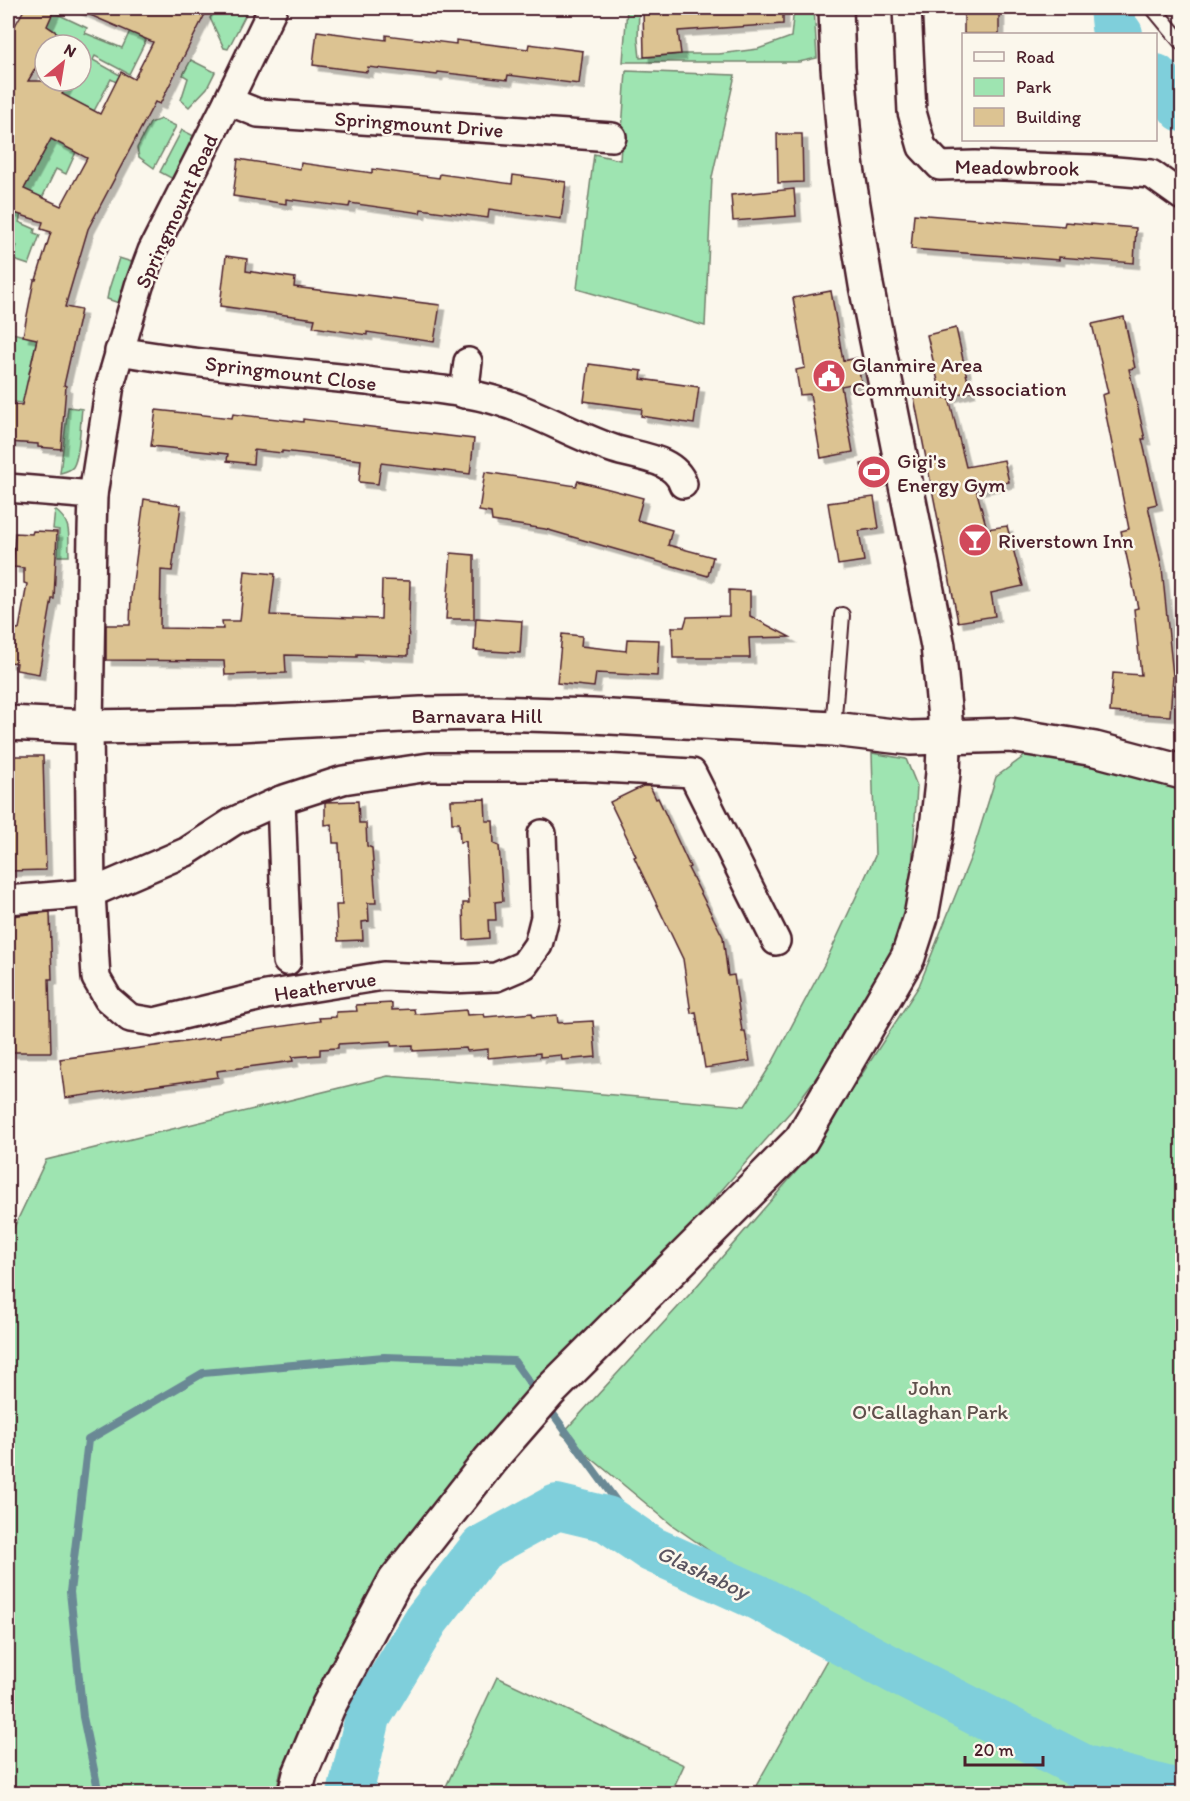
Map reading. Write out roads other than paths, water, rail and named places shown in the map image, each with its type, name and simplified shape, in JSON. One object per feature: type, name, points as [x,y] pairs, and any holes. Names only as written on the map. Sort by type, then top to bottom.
[{"type":"main road","points":[[295,1794],[300,1774],[328,1707],[395,1581],[490,1460],[550,1391],[801,1140],[908,957],[921,917],[943,773],[945,738],[938,646],[866,285],[846,162],[838,67],[836,8]]},
{"type":"main road","name":"Barnavara Hill","points":[[8,723],[89,727],[238,724],[410,714],[494,713],[592,716],[833,729],[910,738],[991,735],[1045,740],[1095,749],[1182,772]]},
{"type":"street","name":"Springmount Road","points":[[89,727],[93,495],[110,385],[139,286],[152,251],[273,8]]},
{"type":"street","name":"Meadowbrook","points":[[907,8],[912,112],[922,147],[940,166],[1092,168],[1151,174],[1182,196]]},
{"type":"street","name":"Springmount Drive","points":[[228,101],[258,113],[612,137]]},
{"type":"street","name":"Springmount Close","points":[[119,351],[464,394],[500,402],[615,449],[658,462],[680,474],[683,484]]},
{"type":"street","points":[[464,394],[468,362]]},
{"type":"street","points":[[8,488],[93,495]]},
{"type":"street","name":"Heathervue","points":[[89,727],[96,978],[108,999],[130,1018],[154,1022],[266,995],[383,976],[450,979],[496,977],[524,965],[538,945],[545,917],[542,834]]},
{"type":"street","points":[[8,900],[92,892],[186,852],[234,821],[282,800],[344,780],[429,767],[585,767],[692,773],[776,941]]},
{"type":"street","name":"Heathervue","points":[[282,800],[288,961]]},
{"type":"lane","points":[[1153,8],[1182,43]]},
{"type":"lane","points":[[833,729],[842,615]]},
{"type":"waterway","name":"Glashaboy","points":[[1112,8],[1114,27],[1119,33]]},
{"type":"waterway","name":"Glashaboy","points":[[1157,78],[1182,109]]},
{"type":"waterway","points":[[99,1794],[83,1717],[70,1592],[88,1440],[203,1373],[384,1357],[514,1361],[537,1393]]},
{"type":"waterway","points":[[548,1407],[651,1549]]},
{"type":"waterway","name":"Glashaboy","points":[[350,1794],[368,1717],[427,1619],[482,1548],[557,1507],[607,1519],[651,1549],[757,1597],[1085,1768],[1182,1793]]},
{"type":"place","name":"Glanmire Area Community Association","points":[[829,376]]},
{"type":"place","name":"Gigi's Energy Gym","points":[[874,472]]},
{"type":"place","name":"Riverstown Inn","points":[[975,540]]},
{"type":"park label","name":"John O'Callaghan Park","points":[[930,1399]]}]
